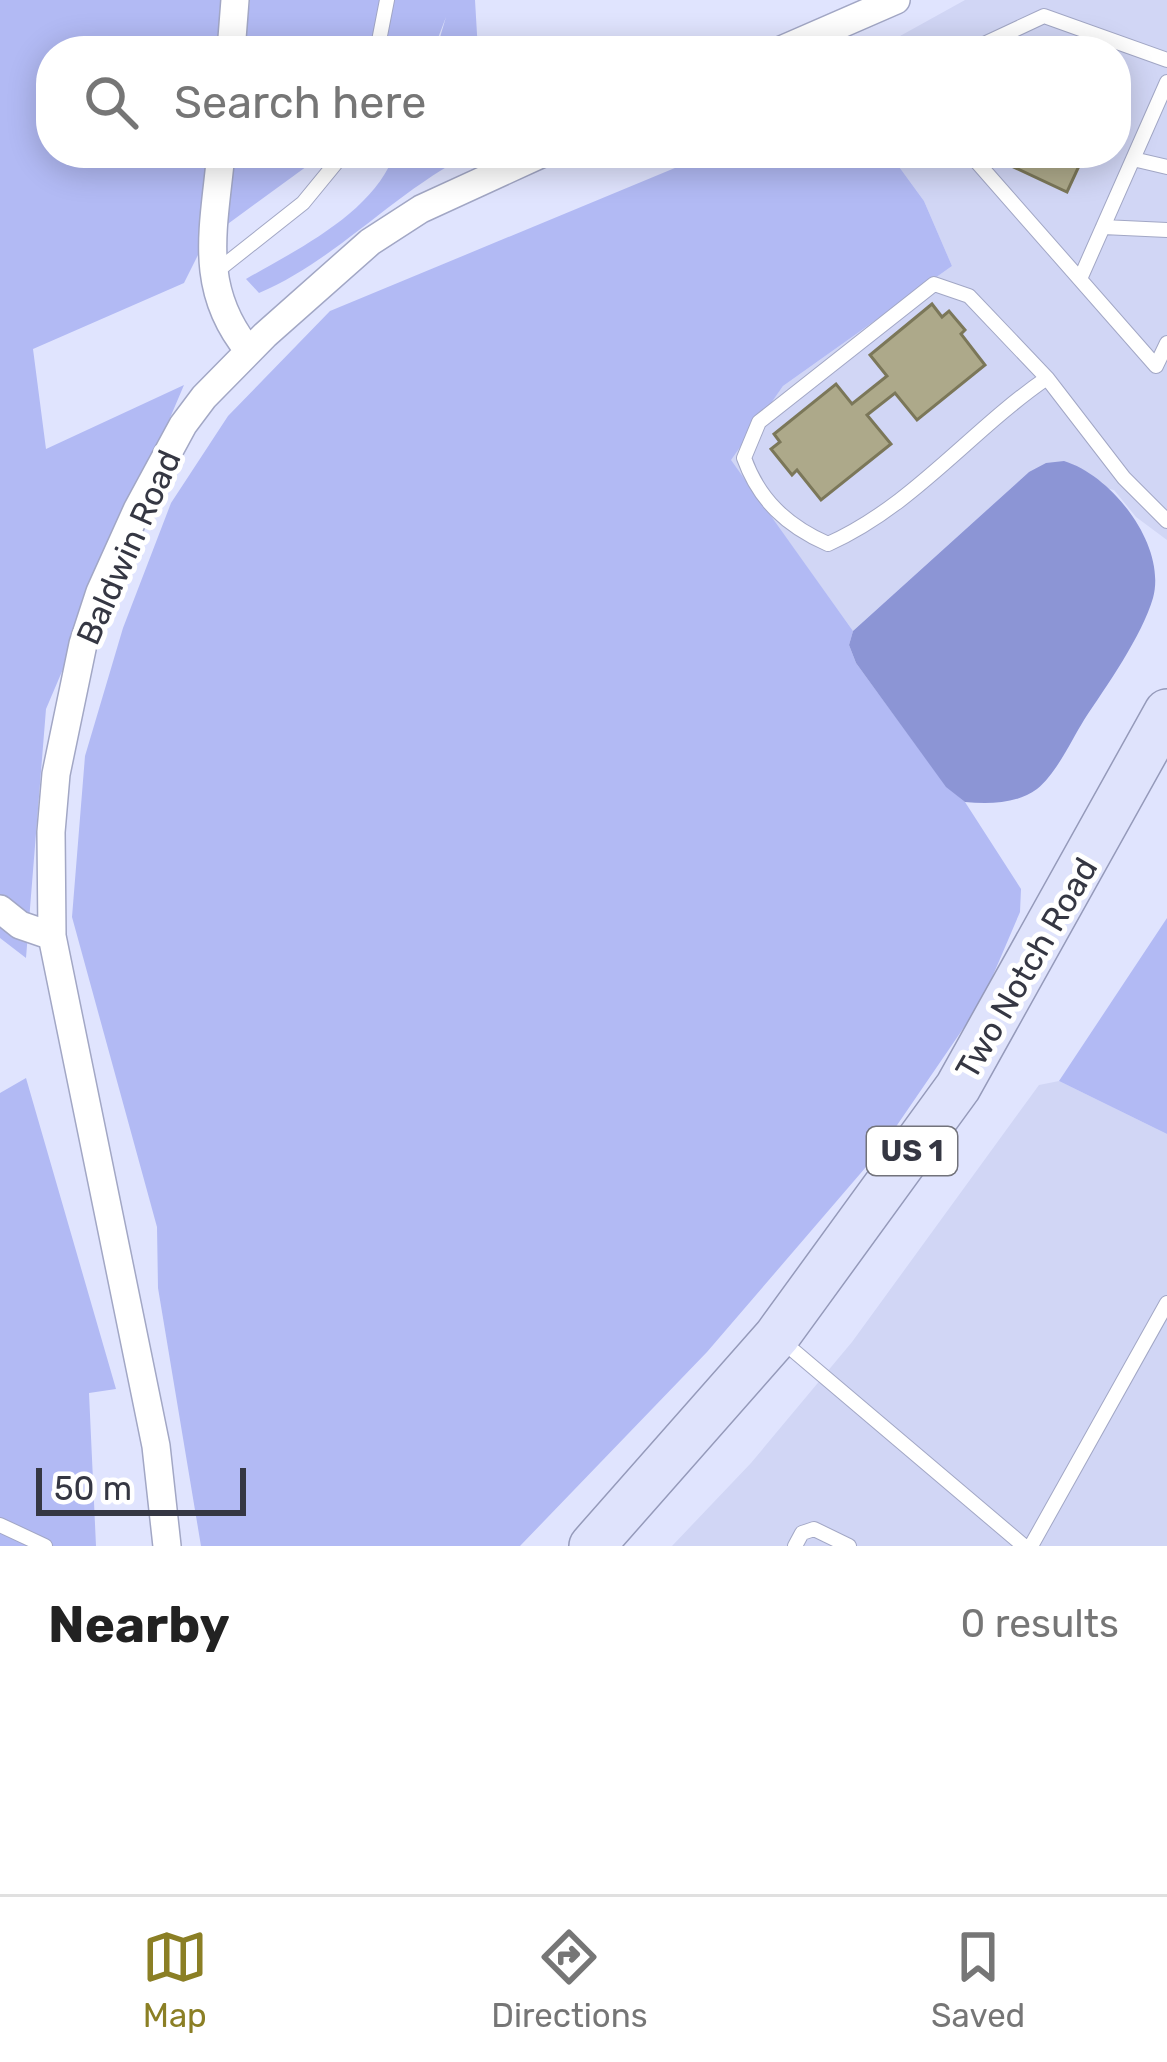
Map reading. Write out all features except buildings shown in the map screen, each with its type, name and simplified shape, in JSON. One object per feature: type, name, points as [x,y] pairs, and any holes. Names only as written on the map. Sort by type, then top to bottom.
[{"type":"main road","name":"Two Notch Road","points":[[592,1546],[777,1336],[958,1088],[1167,712]]},
{"type":"street","points":[[232,36],[236,0]]},
{"type":"street","points":[[813,36],[896,0]]},
{"type":"street","points":[[220,168],[213,274],[223,314],[249,351]]},
{"type":"street","name":"Baldwin Road","points":[[167,1546],[156,1447],[52,936],[56,774],[82,644],[137,510],[183,425],[249,351],[370,242],[421,209],[510,168]]},
{"type":"street","points":[[0,908],[20,925],[52,936]]},
{"type":"lane","points":[[380,36],[387,0]]},
{"type":"lane","points":[[1001,36],[1044,16],[1100,36]]},
{"type":"lane","points":[[1131,47],[1167,60]]},
{"type":"lane","points":[[1131,163],[1167,82]]},
{"type":"lane","points":[[1133,159],[1167,167]]},
{"type":"lane","points":[[213,274],[303,203],[332,168]]},
{"type":"lane","points":[[982,168],[1156,366],[1167,343]]},
{"type":"lane","points":[[1080,279],[1129,168]]},
{"type":"lane","points":[[1103,226],[1167,230]]},
{"type":"lane","points":[[1047,378],[898,503],[860,530],[828,544],[801,532],[754,487],[744,458],[759,422],[934,284],[969,296],[1047,378],[1124,478],[1167,521]]},
{"type":"lane","points":[[777,1336],[1028,1546],[1167,1303]]},
{"type":"lane","points":[[0,1525],[45,1546]]},
{"type":"lane","points":[[795,1546],[802,1533],[814,1529],[849,1546]]},
{"type":"shaded area","points":[[0,0],[223,0],[220,36],[36,36],[36,168],[208,168],[200,251],[184,283],[33,349],[46,449],[184,385],[46,709],[26,958],[0,938]]},
{"type":"shaded area","points":[[250,0],[475,0],[477,36],[440,36],[446,17],[439,36],[246,36]]},
{"type":"shaded area","points":[[965,0],[1167,0],[1167,540],[1136,517],[1114,490],[1029,472],[853,631],[730,460],[783,386],[952,266],[924,201],[900,168],[1131,168],[1131,36],[900,36]]},
{"type":"shaded area","points":[[231,168],[304,168],[225,226]]},
{"type":"shaded area","points":[[388,168],[446,168],[287,279],[259,293],[246,279],[330,229]]},
{"type":"shaded area","points":[[675,168],[900,168],[924,201],[952,266],[783,386],[731,460],[853,631],[849,645],[856,663],[946,786],[965,802],[1021,889],[1020,912],[982,1001],[878,1153],[707,1352],[520,1546],[201,1546],[158,1288],[157,1227],[72,917],[85,756],[123,628],[171,503],[228,416],[330,311]]},
{"type":"shaded area","points":[[1064,461],[1101,481],[1132,516],[1152,557],[1153,598],[1123,661],[1044,783],[1012,800],[965,802],[946,787],[856,663],[849,645],[853,631],[1029,472]]},
{"type":"shaded area","points":[[1167,918],[1167,1134],[1059,1081]]},
{"type":"shaded area","points":[[26,1078],[116,1389],[89,1393],[96,1546],[0,1546],[0,1093]]},
{"type":"shaded area","points":[[1059,1081],[1167,1134],[1167,1546],[672,1546],[751,1463],[852,1342],[1039,1085]]}]
